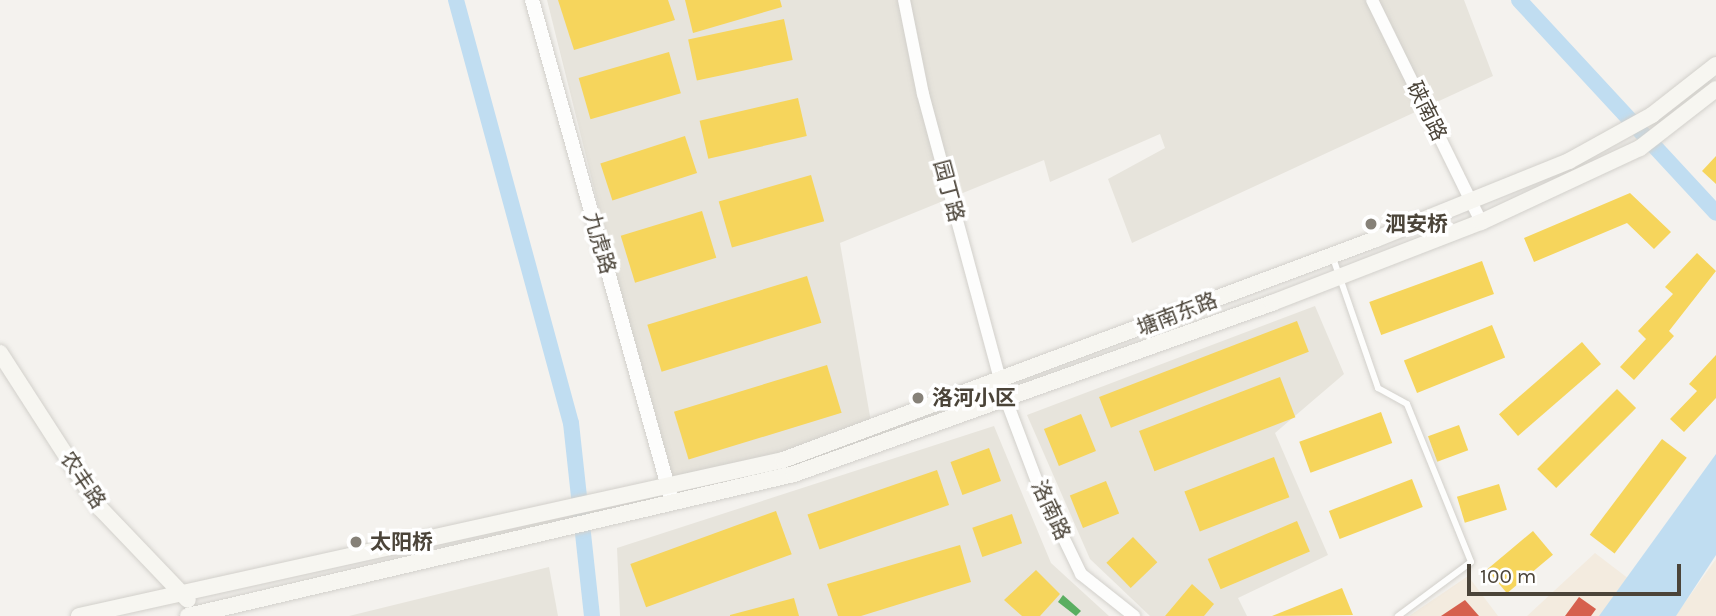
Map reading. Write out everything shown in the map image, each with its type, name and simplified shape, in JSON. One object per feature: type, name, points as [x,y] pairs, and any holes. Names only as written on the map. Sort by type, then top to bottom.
[{"type":"main road","name":"塘南东路","points":[[79,616],[783,460],[1332,256],[1569,162],[1652,115],[1716,65]]},
{"type":"main road","name":"塘南东路","points":[[199,615],[794,474],[1340,277],[1481,222],[1640,148],[1716,89]]},
{"type":"main road","name":"农丰路","points":[[0,353],[100,508],[199,615]]},
{"type":"street","name":"九虎路","points":[[532,0],[673,502]]},
{"type":"street","name":"园丁路","points":[[904,0],[923,94],[1000,380]]},
{"type":"street","name":"硖南路","points":[[1372,0],[1481,222]]},
{"type":"street","name":"洛南路","points":[[1000,380],[1039,487],[1081,574],[1134,616]]},
{"type":"lane","points":[[1332,256],[1378,388],[1407,404],[1471,562],[1398,616]]},
{"type":"shaded area","points":[[547,0],[1464,0],[1493,76],[1132,243],[1108,179],[1165,148],[1160,134],[1050,182],[1044,160],[840,243],[872,428],[668,485]]},
{"type":"shaded area","points":[[1315,306],[1344,374],[1275,433],[1328,555],[1238,598],[1247,616],[1150,616],[1090,559],[1027,415]]},
{"type":"shaded area","points":[[994,426],[1051,563],[1109,616],[620,616],[617,548]]},
{"type":"shaded area","points":[[1595,553],[1676,615],[1716,559],[1716,616],[1527,616]]},
{"type":"shaded area","points":[[549,567],[558,616],[349,616]]},
{"type":"shaded area","points":[[1468,576],[1498,616],[1409,616]]},
{"type":"water","points":[[1716,454],[1716,555],[1676,616],[1599,616]]},
{"type":"building: Homes","points":[[558,0],[668,0],[675,20],[574,50]]},
{"type":"building: Homes","points":[[685,0],[780,0],[782,7],[693,33]]},
{"type":"building: Homes","points":[[784,19],[793,60],[697,80],[688,39]]},
{"type":"building: Homes","points":[[669,52],[681,93],[590,119],[579,78]]},
{"type":"building: Homes","points":[[798,98],[807,136],[708,159],[700,121]]},
{"type":"building: Homes","points":[[685,136],[697,173],[612,201],[600,164]]},
{"type":"building: Homes","points":[[1716,156],[1716,184],[1702,171]]},
{"type":"building: Homes","points":[[811,175],[824,221],[732,248],[719,201]]},
{"type":"building: Homes","points":[[1630,193],[1671,232],[1654,249],[1627,223],[1534,262],[1524,238]]},
{"type":"building: Homes","points":[[702,211],[716,258],[635,283],[621,236]]},
{"type":"building: Homes","points":[[1697,253],[1716,271],[1669,331],[1674,336],[1634,380],[1620,367],[1646,339],[1638,331],[1673,294],[1665,287]]},
{"type":"building: Homes","points":[[1482,261],[1494,294],[1381,335],[1369,302]]},
{"type":"building: Homes","points":[[807,276],[821,323],[662,372],[647,325]]},
{"type":"building: Homes","points":[[1297,321],[1309,352],[1111,428],[1099,397]]},
{"type":"building: Homes","points":[[1492,325],[1505,357],[1417,393],[1404,361]]},
{"type":"building: Homes","points":[[1582,342],[1601,364],[1518,436],[1499,414]]},
{"type":"building: Homes","points":[[1716,355],[1716,398],[1684,432],[1670,419],[1697,391],[1689,384]]},
{"type":"building: Homes","points":[[827,365],[842,413],[689,460],[674,412]]},
{"type":"building: Homes","points":[[1280,377],[1295,417],[1154,471],[1139,431]]},
{"type":"building: Homes","points":[[1617,389],[1636,408],[1556,488],[1537,469]]},
{"type":"building: Homes","points":[[1381,412],[1392,443],[1311,473],[1299,442]]},
{"type":"building: Homes","points":[[1081,414],[1096,451],[1059,466],[1044,429]]},
{"type":"building: Homes","points":[[1459,425],[1468,450],[1437,462],[1428,436]]},
{"type":"building: Homes","points":[[1662,439],[1687,458],[1615,553],[1590,535]]},
{"type":"building: Homes","points":[[989,448],[1001,481],[962,495],[950,462]]},
{"type":"building: Homes","points":[[1274,457],[1289,497],[1200,532],[1184,491]]},
{"type":"building: Homes","points":[[937,470],[949,505],[820,550],[807,515]]},
{"type":"building: Homes","points":[[1412,479],[1423,507],[1340,539],[1329,511]]},
{"type":"building: Homes","points":[[1106,481],[1119,513],[1083,528],[1070,496]]},
{"type":"building: Homes","points":[[1499,484],[1507,510],[1465,523],[1457,497]]},
{"type":"building: Homes","points":[[776,511],[792,554],[646,607],[630,564]]},
{"type":"building: Homes","points":[[1012,514],[1022,543],[982,557],[972,528]]},
{"type":"building: Homes","points":[[1297,521],[1310,551],[1221,589],[1208,559]]},
{"type":"building: Homes","points":[[1533,531],[1553,555],[1507,593],[1487,570]]},
{"type":"building: Homes","points":[[1133,537],[1157,562],[1131,588],[1106,563]]},
{"type":"building: Homes","points":[[960,545],[971,582],[861,616],[838,616],[827,584]]},
{"type":"building: Homes","points":[[1036,570],[1060,594],[1040,616],[1022,616],[1004,600]]},
{"type":"building: Homes","points":[[1192,584],[1214,604],[1204,616],[1165,616]]},
{"type":"building: Homes","points":[[1342,588],[1353,615],[1272,616]]},
{"type":"building: Homes","points":[[794,598],[799,616],[730,616],[730,615]]},
{"type":"building: Shops","points":[[1579,597],[1596,609],[1591,616],[1565,616]]},
{"type":"building: Shops","points":[[1465,600],[1479,616],[1441,616]]},
{"type":"building: Public","points":[[1063,595],[1081,611],[1076,616],[1058,602]]},
{"type":"waterway","points":[[456,0],[571,423],[592,616]]},
{"type":"waterway","points":[[1519,0],[1716,213]]},
{"type":"place","name":"泗安桥","points":[[1371,224]]},
{"type":"place","name":"洛河小区","points":[[918,398]]},
{"type":"place","name":"太阳桥","points":[[356,542]]}]
